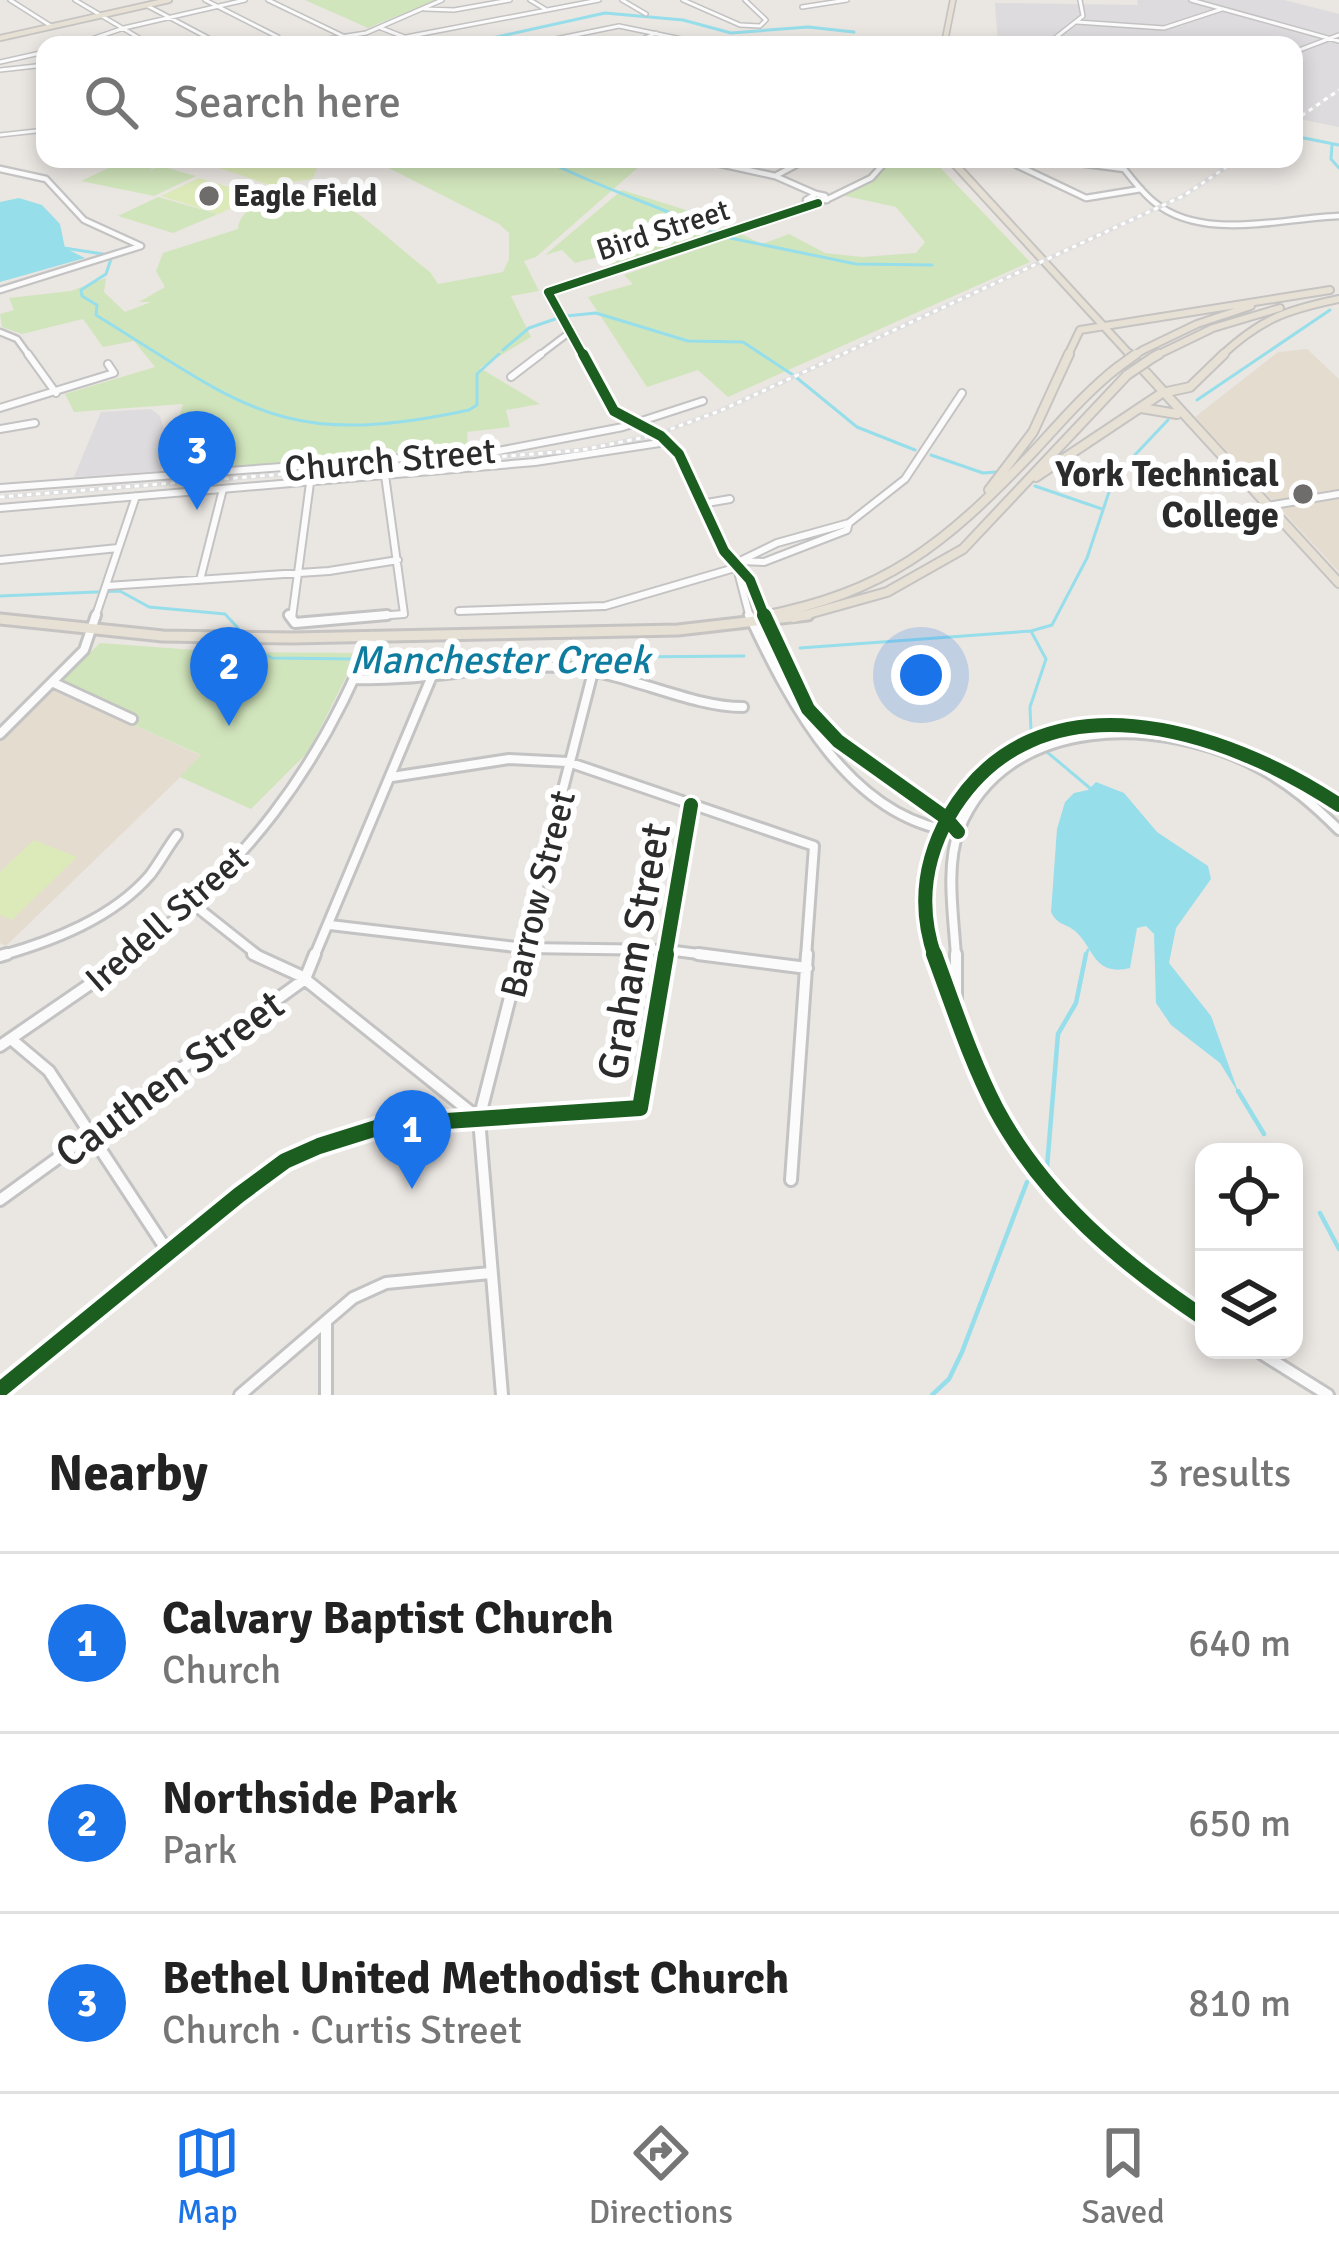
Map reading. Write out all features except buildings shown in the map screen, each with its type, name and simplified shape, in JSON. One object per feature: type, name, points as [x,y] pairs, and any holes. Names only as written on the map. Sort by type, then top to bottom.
[{"type":"main road","points":[[0,38],[169,0]]},
{"type":"main road","points":[[946,36],[953,0]]},
{"type":"main road","points":[[958,168],[1339,583]]},
{"type":"main road","points":[[1078,332],[1337,293]]},
{"type":"main road","points":[[759,620],[873,585],[921,560],[957,532],[1083,396],[1143,350],[1219,316],[1337,293]]},
{"type":"main road","points":[[0,619],[217,638],[371,636],[715,627],[842,608],[918,577],[968,543],[1126,375],[1152,358],[1239,319],[1337,293]]},
{"type":"main road","points":[[1187,419],[1184,399],[1190,387],[1253,326],[1337,293]]},
{"type":"main road","points":[[1084,309],[1123,322]]},
{"type":"main road","points":[[957,532],[1033,432],[1084,309]]},
{"type":"main road","points":[[1017,491],[1134,410],[1162,394],[1190,387]]},
{"type":"main road","points":[[1134,410],[1158,407],[1187,419]]},
{"type":"street","points":[[10,0],[51,26]]},
{"type":"street","points":[[75,0],[137,36]]},
{"type":"street","points":[[205,0],[276,36]]},
{"type":"street","points":[[100,36],[245,0]]},
{"type":"street","points":[[268,0],[344,36]]},
{"type":"street","points":[[350,36],[442,0]]},
{"type":"street","points":[[423,8],[454,10],[510,0]]},
{"type":"street","points":[[530,0],[546,10]]},
{"type":"street","points":[[411,36],[599,0]]},
{"type":"street","points":[[622,0],[646,14]]},
{"type":"street","points":[[683,0],[740,25],[760,26],[766,20],[746,0]]},
{"type":"street","points":[[802,7],[847,0]]},
{"type":"street","points":[[1058,36],[1085,10],[1081,0]]},
{"type":"street","points":[[1191,0],[1339,38]]},
{"type":"street","points":[[146,5],[206,36]]},
{"type":"street","points":[[1077,22],[1164,28],[1222,9]]},
{"type":"street","points":[[572,36],[619,26],[674,36]]},
{"type":"street","points":[[380,28],[403,36]]},
{"type":"street","points":[[649,36],[658,32]]},
{"type":"street","points":[[1303,49],[1331,38]]},
{"type":"street","points":[[0,66],[36,55]]},
{"type":"street","points":[[0,66],[36,66]]},
{"type":"street","points":[[0,135],[36,131]]},
{"type":"street","points":[[739,168],[775,176],[818,203]]},
{"type":"street","points":[[775,176],[790,168]]},
{"type":"street","name":"Bird Street","points":[[570,332],[548,292],[818,203],[871,178],[880,168]]},
{"type":"street","points":[[1023,168],[1086,198],[1143,188]]},
{"type":"street","points":[[1111,168],[1125,170],[1160,207],[1229,225],[1339,216]]},
{"type":"street","points":[[0,169],[46,179],[84,220],[141,246],[0,290]]},
{"type":"street","points":[[809,195],[829,197]]},
{"type":"street","name":"Bird Street","points":[[792,212],[809,195]]},
{"type":"street","points":[[0,332],[17,339],[56,393]]},
{"type":"street","points":[[511,377],[570,332],[609,404],[668,441],[683,461],[724,551],[739,565]]},
{"type":"street","points":[[0,408],[114,374],[108,364]]},
{"type":"street","points":[[958,832],[938,833],[908,822],[874,799],[798,711],[759,620],[736,583],[743,556],[850,523],[905,479],[962,393]]},
{"type":"street","name":"Church Street","points":[[0,488],[498,452],[636,423],[703,401]]},
{"type":"street","points":[[0,429],[35,423]]},
{"type":"street","points":[[0,507],[535,461],[668,441]]},
{"type":"street","points":[[310,483],[290,621],[404,614],[385,475]]},
{"type":"street","points":[[200,580],[224,489]]},
{"type":"street","points":[[1268,506],[1339,494]]},
{"type":"street","points":[[0,734],[84,650],[136,496]]},
{"type":"street","points":[[700,504],[730,499]]},
{"type":"street","points":[[459,610],[605,606],[739,565],[797,553],[847,530],[850,523]]},
{"type":"street","points":[[0,560],[118,548]]},
{"type":"street","points":[[105,591],[398,560]]},
{"type":"street","name":"Iredell Street","points":[[5,1042],[136,954],[193,904],[292,794],[328,737],[371,636]]},
{"type":"street","points":[[355,679],[518,666],[594,668],[723,707],[743,707]]},
{"type":"street","name":"Barrow Street","points":[[502,1395],[479,1119],[594,668]]},
{"type":"street","name":"Cauthen Street","points":[[0,1200],[305,980],[432,676]]},
{"type":"street","points":[[54,683],[132,719]]},
{"type":"street","points":[[1195,1312],[1114,1253],[1035,1169],[997,1110],[926,928],[924,893],[938,833],[972,782],[1001,755],[1049,734],[1102,724],[1190,733],[1258,759],[1325,794],[1339,807]]},
{"type":"street","points":[[820,732],[946,818],[958,832]]},
{"type":"street","points":[[956,1008],[958,832],[983,787],[1010,763],[1056,741],[1106,733],[1146,734],[1219,751],[1259,767],[1315,801],[1339,830]]},
{"type":"street","points":[[392,778],[424,778],[497,759],[571,764],[630,778],[691,805],[814,846],[791,1180]]},
{"type":"street","points":[[1315,801],[1339,785]]},
{"type":"street","name":"Graham Street","points":[[479,1119],[640,1108],[691,805]]},
{"type":"street","points":[[1324,810],[1339,807]]},
{"type":"street","points":[[0,956],[65,936],[94,919],[146,880],[177,835]]},
{"type":"street","points":[[193,904],[251,953],[305,980],[479,1119]]},
{"type":"street","points":[[331,925],[524,948],[667,950],[807,968]]},
{"type":"street","points":[[5,1042],[49,1071],[168,1252]]},
{"type":"street","points":[[0,1390],[286,1161],[386,1125],[479,1119]]},
{"type":"street","points":[[239,1395],[353,1298],[386,1283],[490,1273]]},
{"type":"street","points":[[326,1321],[326,1395]]},
{"type":"street","points":[[1270,1359],[1328,1395]]},
{"type":"shaded area","points":[[1137,0],[1284,0],[1339,14],[1339,127],[1303,120],[1303,36],[997,36],[995,3],[1138,5]]},
{"type":"shaded area","name":"York Technical College","points":[[1307,349],[1339,379],[1339,572],[1195,417],[1278,352]]},
{"type":"shaded area","points":[[151,409],[160,416],[165,432],[174,432],[161,471],[74,477],[101,412]]},
{"type":"shaded area","points":[[53,689],[202,756],[6,946],[0,943],[0,740]]},
{"type":"green space","points":[[305,0],[436,0],[368,28]]},
{"type":"green space","points":[[109,168],[167,168],[196,176],[154,196],[81,181]]},
{"type":"green space","points":[[219,168],[317,169],[312,179],[270,185]]},
{"type":"green space","points":[[389,168],[637,168],[536,257],[524,261],[539,291],[511,296],[531,337],[480,368],[540,404],[506,410],[510,427],[467,432],[468,451],[185,470],[166,463],[183,404],[74,412],[65,394],[155,367],[134,341],[103,347],[83,319],[22,334],[2,327],[0,314],[14,310],[9,298],[71,291],[106,278],[104,292],[125,312],[151,302],[139,302],[165,287],[156,271],[163,253],[238,229],[252,208],[283,198],[319,198],[346,206],[430,272],[438,284],[503,272],[509,259],[509,233]]},
{"type":"green space","points":[[885,168],[941,168],[1030,262],[728,397],[698,370],[647,387],[588,297],[633,284],[624,275],[741,234],[762,244],[789,234],[825,253],[862,257],[916,253],[925,242],[896,207],[841,195]]},
{"type":"green space","name":"Eagle Field","points":[[199,178],[256,195],[219,214],[161,196]]},
{"type":"green space","points":[[622,190],[686,210],[726,230],[615,268],[602,256],[575,263],[562,250],[545,255]]},
{"type":"green space","points":[[158,197],[218,214],[173,233],[118,216]]},
{"type":"green space","points":[[100,643],[222,652],[358,653],[309,751],[251,809],[180,777],[201,755],[53,689]]},
{"type":"green space","points":[[34,840],[77,857],[12,920],[0,915],[0,872]]},
{"type":"water","points":[[19,198],[42,205],[60,224],[65,248],[85,258],[0,282],[0,202]]},
{"type":"water","points":[[1096,782],[1124,793],[1157,832],[1208,866],[1211,879],[1176,928],[1169,963],[1211,1016],[1239,1094],[1220,1063],[1171,1025],[1156,1003],[1154,934],[1146,926],[1137,928],[1130,968],[1118,970],[1101,964],[1081,938],[1051,912],[1057,829],[1065,802]]},
{"type":"waterway","points":[[501,36],[605,13],[683,20],[731,33],[808,27],[854,32]]},
{"type":"waterway","points":[[1303,138],[1339,145]]},
{"type":"waterway","name":"Manchester Creek","points":[[1332,145],[1331,159],[1339,168]]},
{"type":"waterway","points":[[562,168],[717,233]]},
{"type":"waterway","points":[[730,238],[856,264],[932,265]]},
{"type":"waterway","points":[[64,248],[109,255]]},
{"type":"waterway","points":[[111,259],[106,274],[81,290],[82,296],[97,305],[96,315],[231,396],[309,422],[353,425],[469,410],[477,405],[477,374],[499,354]]},
{"type":"waterway","name":"Manchester Creek","points":[[1197,400],[1330,310]]},
{"type":"waterway","points":[[566,316],[596,313],[688,341],[743,342],[793,375]]},
{"type":"waterway","points":[[503,350],[529,328],[558,318]]},
{"type":"waterway","points":[[797,378],[857,427],[915,450]]},
{"type":"waterway","name":"Manchester Creek","points":[[800,648],[1031,631],[1052,625],[1087,558],[1114,477],[1168,420]]},
{"type":"waterway","points":[[931,455],[983,473],[996,472]]},
{"type":"waterway","points":[[1035,486],[1102,509]]},
{"type":"waterway","name":"Manchester Creek","points":[[0,596],[120,591],[149,607],[225,614],[238,628]]},
{"type":"waterway","points":[[1031,731],[1030,707],[1046,659],[1032,633]]},
{"type":"waterway","name":"Manchester Creek","points":[[259,651],[272,658],[357,659]]},
{"type":"waterway","name":"Manchester Creek","points":[[367,659],[744,656]]},
{"type":"waterway","points":[[1047,752],[1091,789]]},
{"type":"waterway","points":[[1086,955],[1088,950]]},
{"type":"waterway","points":[[1047,1167],[1058,1034],[1076,1003],[1086,955]]},
{"type":"waterway","points":[[1238,1091],[1264,1134]]},
{"type":"waterway","points":[[932,1395],[949,1379],[962,1352],[1027,1182]]},
{"type":"waterway","points":[[1320,1213],[1339,1249]]},
{"type":"railway","points":[[1303,115],[1339,90]]},
{"type":"railway","points":[[0,497],[582,450],[655,435],[722,410],[1183,196],[1225,168]]},
{"type":"cycle path","points":[[818,203],[548,292],[614,411],[661,436],[679,454],[724,551],[750,580],[776,647],[808,709],[838,741],[946,818],[958,832]]},
{"type":"cycle path","points":[[1195,1312],[1088,1228],[1040,1175],[999,1114],[929,938],[924,906],[929,865],[961,798],[998,760],[1042,736],[1092,725],[1145,726],[1198,736],[1298,777],[1339,805]]},
{"type":"cycle path","points":[[0,1390],[239,1195],[285,1161],[319,1146],[386,1125],[640,1108],[691,805]]},
{"type":"place","name":"Eagle Field","points":[[209,196]]},
{"type":"place","name":"York Technical College","points":[[1303,494]]},
{"type":"place","name":"Bethel United Methodist Church","points":[[197,510]]},
{"type":"place","name":"Northside Park","points":[[229,726]]},
{"type":"place","name":"Calvary Baptist Church","points":[[412,1189]]}]
